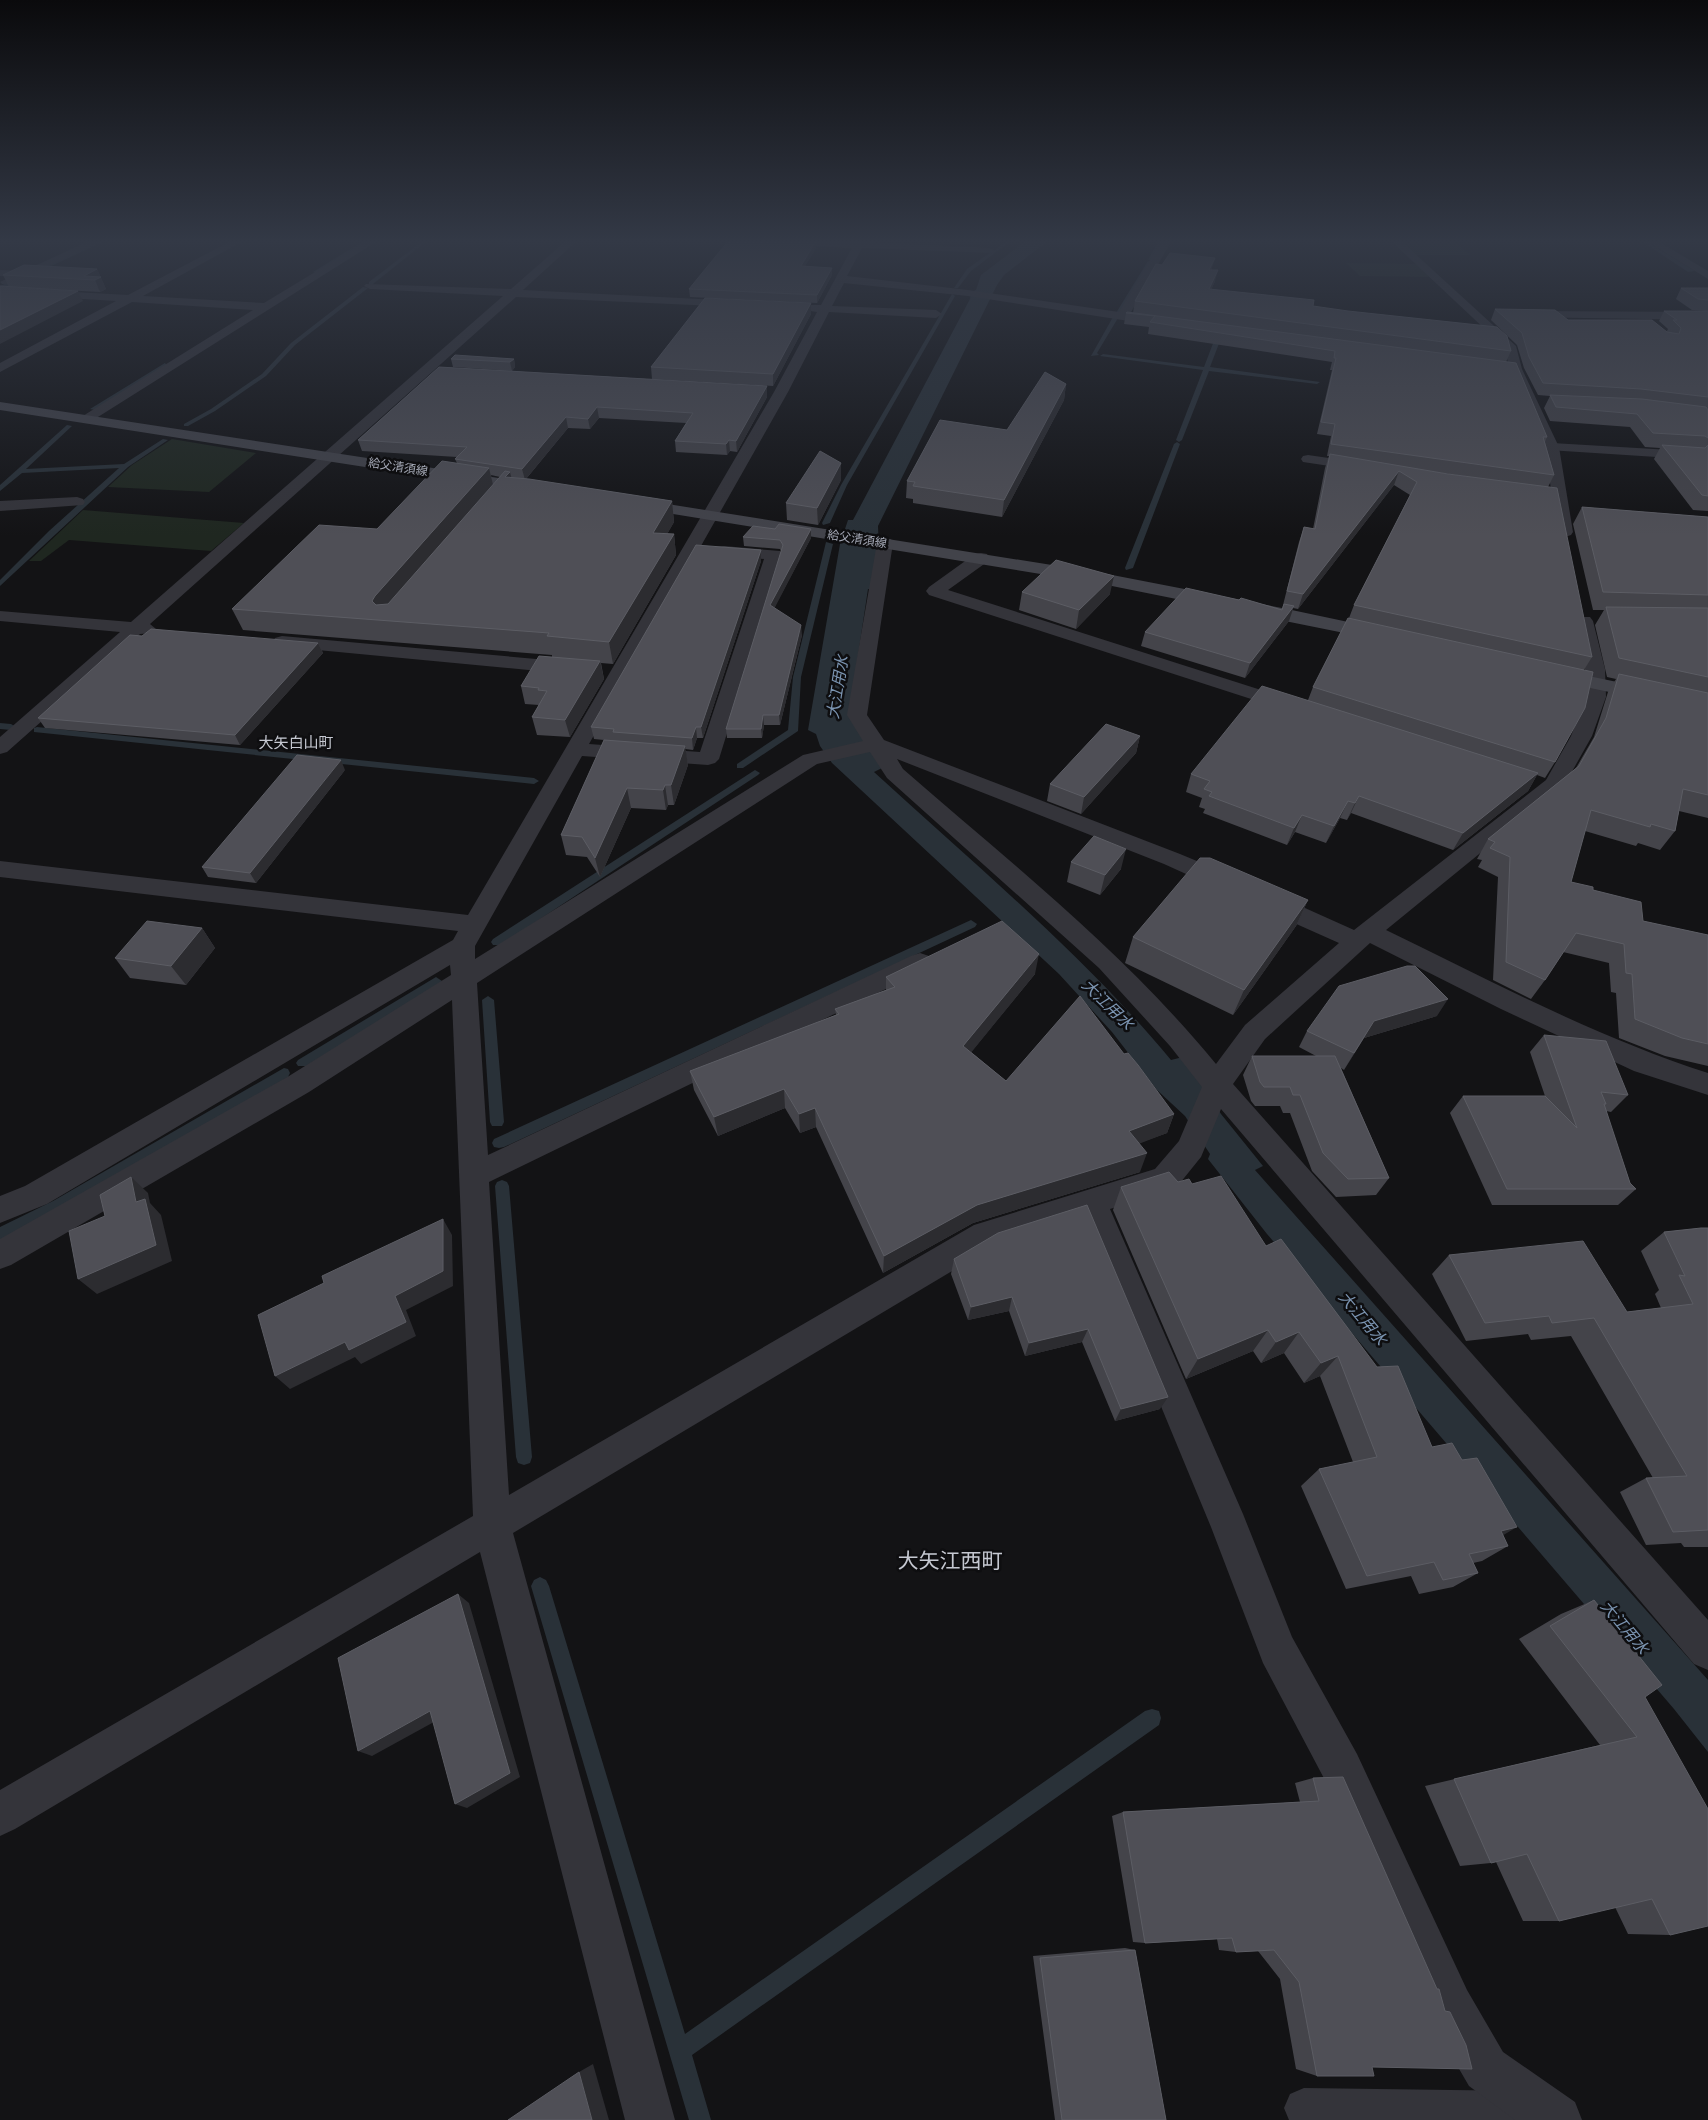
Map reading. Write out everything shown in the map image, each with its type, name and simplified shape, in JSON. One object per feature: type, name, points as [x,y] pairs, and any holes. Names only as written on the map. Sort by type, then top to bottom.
[{"type":"main road","name":"給父清須線","points":[[0,406],[546,490]]},
{"type":"main road","name":"給父清須線","points":[[623,502],[981,558],[1254,606],[1392,637]]},
{"type":"main road","points":[[1538,671],[1708,707]]},
{"type":"street","points":[[0,368],[54,339]]},
{"type":"street","points":[[85,419],[214,339]]},
{"type":"street","points":[[0,748],[462,339]]},
{"type":"street","points":[[650,2120],[492,1525],[464,981],[469,935],[575,749],[603,671],[690,549],[781,392],[809,339]]},
{"type":"street","points":[[1502,339],[1510,346],[1516,370],[1552,447],[1562,518],[1568,545]]},
{"type":"street","points":[[1498,368],[1516,370]]},
{"type":"street","points":[[426,371],[446,372]]},
{"type":"street","points":[[761,391],[781,392]]},
{"type":"street","points":[[1532,401],[1551,402]]},
{"type":"street","points":[[1308,459],[1376,469]]},
{"type":"street","points":[[1540,494],[1559,496]]},
{"type":"street","points":[[0,506],[77,502]]},
{"type":"street","points":[[884,543],[857,715],[873,744],[895,773],[1108,962],[1180,1039],[1214,1092],[1706,1643]]},
{"type":"street","points":[[575,749],[708,759],[774,554],[690,549]]},
{"type":"street","points":[[981,558],[935,591],[1312,712]]},
{"type":"street","points":[[0,1814],[984,1235],[1165,1180],[1191,1148],[1214,1092],[1255,1032],[1363,936],[1539,785],[1554,784],[1570,758],[1596,702],[1597,684],[1582,612],[1602,618]]},
{"type":"street","points":[[0,616],[166,631]]},
{"type":"street","points":[[264,640],[603,671]]},
{"type":"street","points":[[0,1255],[299,1084],[464,981],[810,759],[873,744],[1172,859],[1247,892],[1363,936],[1644,1063],[1708,1084]]},
{"type":"street","points":[[0,869],[469,935]]},
{"type":"street","points":[[0,1210],[36,1195],[469,935]]},
{"type":"street","points":[[474,1175],[938,954]]},
{"type":"street","points":[[1092,1202],[1226,1518],[1277,1649],[1354,1794],[1450,2007],[1486,2069],[1550,2116]]},
{"type":"lane","points":[[1552,447],[1697,456]]},
{"type":"lane","points":[[495,499],[508,484]]},
{"type":"lane","points":[[1562,518],[1581,520]]},
{"type":"lane","points":[[1304,2108],[1550,2116]]},
{"type":"shaded area","points":[[172,439],[256,453],[209,492],[108,487],[132,465]]},
{"type":"shaded area","points":[[83,510],[244,523],[211,551],[69,540],[41,561],[29,561]]},
{"type":"water","name":"大江用水","points":[[949,339],[970,339],[878,526],[879,550],[873,590],[868,589],[849,715],[882,768],[874,772],[1065,947],[1102,983],[1171,1060],[1183,1057],[1221,1114],[1263,1166],[1255,1170],[1708,1680],[1708,1752],[1674,1709],[1267,1234],[1208,1159],[1210,1154],[1185,1116],[1157,1090],[1112,1032],[1059,974],[832,763],[820,746],[816,734],[808,730],[840,544],[848,520],[853,520]]},
{"type":"building","points":[[673,339],[792,339],[773,374],[651,367]]},
{"type":"building","points":[[1258,339],[1332,339],[1516,363],[1547,437],[1543,437],[1554,475],[1331,444],[1335,424],[1321,422],[1336,358],[1334,358],[1335,351]]},
{"type":"building","points":[[1420,339],[1508,339],[1511,351]]},
{"type":"building","points":[[1524,339],[1708,339],[1708,397],[1641,389],[1543,383],[1529,357]]},
{"type":"building","points":[[455,355],[514,359],[510,362],[451,359]]},
{"type":"building","points":[[439,367],[767,386],[736,441],[729,440],[726,444],[675,441],[693,413],[597,407],[588,419],[566,417],[522,469],[455,459],[467,447],[358,440]]},
{"type":"building","points":[[1045,372],[1066,384],[1004,500],[913,486],[915,482],[907,481],[940,420],[1007,430]]},
{"type":"building","points":[[1550,395],[1642,399],[1706,407],[1708,410],[1708,438],[1705,436],[1653,433],[1637,414],[1556,407]]},
{"type":"building","points":[[1662,445],[1705,448],[1708,445],[1708,496],[1702,495]]},
{"type":"building","points":[[820,451],[841,463],[817,508],[786,503]]},
{"type":"building","points":[[1330,454],[1448,474],[1557,488],[1592,657],[1354,605],[1417,482],[1399,471],[1303,594],[1287,591],[1304,527],[1315,529]]},
{"type":"building","points":[[442,461],[489,468],[372,601],[376,605],[388,604],[505,471],[510,472],[505,477],[672,501],[653,533],[674,534],[609,642],[547,636],[549,633],[232,609],[319,525],[377,529]]},
{"type":"building","points":[[1582,507],[1708,517],[1708,595],[1603,592]]},
{"type":"building","points":[[779,524],[811,529],[770,605],[801,625],[779,715],[763,715],[761,729],[726,729],[783,545],[780,540],[743,537],[753,526],[775,529]]},
{"type":"building","points":[[696,545],[761,550],[701,727],[696,727],[692,738],[613,732],[614,729],[591,727]]},
{"type":"building","points":[[1056,560],[1114,576],[1079,610],[1022,592]]},
{"type":"building","points":[[1186,588],[1239,600],[1241,598],[1282,610],[1284,604],[1294,606],[1250,663],[1145,632]]},
{"type":"building","points":[[1606,607],[1708,608],[1708,677],[1619,658]]},
{"type":"building","points":[[1348,618],[1593,672],[1585,708],[1555,762],[1313,687]]},
{"type":"building","points":[[151,629],[318,643],[235,735],[38,718],[130,635],[142,636]]},
{"type":"building","points":[[539,656],[600,661],[565,720],[532,717],[547,691],[521,686]]},
{"type":"building","points":[[1619,674],[1708,693],[1708,795],[1683,789],[1675,831],[1651,824],[1650,827],[1591,810],[1571,882],[1593,887],[1593,890],[1641,902],[1643,921],[1708,935],[1708,1044],[1682,1038],[1635,1019],[1632,974],[1626,973],[1624,944],[1576,933],[1545,980],[1506,962],[1510,857],[1490,848],[1495,842],[1488,839],[1579,766],[1606,718]]},
{"type":"building","points":[[1262,686],[1538,773],[1463,833],[1359,796],[1355,803],[1348,801],[1334,826],[1302,815],[1294,828],[1209,796],[1212,792],[1204,789],[1210,781],[1191,774]]},
{"type":"building","points":[[1106,724],[1140,736],[1084,797],[1050,784]]},
{"type":"building","points":[[604,740],[685,746],[671,785],[665,785],[663,790],[627,788],[595,858],[582,837],[561,835]]},
{"type":"building","points":[[297,755],[341,760],[250,873],[202,867]]},
{"type":"building","points":[[1094,836],[1126,849],[1105,875],[1071,862]]},
{"type":"building","points":[[1200,858],[1210,858],[1308,900],[1244,990],[1133,937]]},
{"type":"building","points":[[147,921],[202,928],[171,966],[115,958]]},
{"type":"building","points":[[1002,921],[1039,954],[963,1046],[1006,1081],[1080,996],[1124,1054],[1128,1053],[1138,1065],[1174,1114],[1129,1131],[1147,1153],[977,1205],[884,1256],[815,1108],[799,1114],[784,1089],[714,1117],[690,1071],[839,1014],[835,1009],[895,987],[886,977]]},
{"type":"building","points":[[1407,966],[1415,966],[1448,999],[1374,1021],[1354,1053],[1307,1031],[1339,986]]},
{"type":"building","points":[[1544,1035],[1606,1041],[1628,1095],[1601,1092],[1630,1183],[1636,1189],[1507,1189],[1463,1096],[1545,1096],[1577,1128]]},
{"type":"building","points":[[1252,1056],[1335,1056],[1389,1178],[1348,1179],[1323,1153],[1300,1095],[1293,1095],[1290,1087],[1264,1087],[1260,1082]]},
{"type":"building","points":[[1169,1172],[1178,1182],[1189,1179],[1192,1184],[1221,1176],[1266,1246],[1281,1239],[1377,1367],[1398,1366],[1432,1447],[1452,1443],[1462,1460],[1477,1458],[1517,1527],[1501,1531],[1508,1546],[1469,1554],[1478,1573],[1443,1580],[1434,1562],[1367,1576],[1319,1469],[1377,1457],[1338,1356],[1321,1363],[1299,1332],[1276,1342],[1268,1330],[1198,1359],[1121,1187]]},
{"type":"building","points":[[131,1177],[136,1202],[145,1199],[156,1245],[78,1279],[69,1231],[105,1216],[100,1195]]},
{"type":"building","points":[[1087,1205],[1168,1397],[1121,1409],[1088,1329],[1029,1343],[1012,1297],[971,1307],[954,1259],[998,1233]]},
{"type":"building","points":[[443,1219],[443,1271],[395,1296],[406,1322],[349,1350],[345,1342],[275,1376],[258,1315],[324,1283],[322,1276]]},
{"type":"building","points":[[1708,1228],[1708,1530],[1673,1532],[1646,1478],[1687,1476],[1594,1318],[1552,1323],[1549,1316],[1485,1323],[1449,1255],[1583,1241],[1627,1312],[1693,1304],[1679,1275],[1685,1276],[1664,1232]]},
{"type":"building","points":[[458,1594],[510,1773],[455,1804],[430,1711],[358,1751],[338,1658]]},
{"type":"building","points":[[1594,1600],[1662,1685],[1645,1697],[1708,1809],[1708,1926],[1670,1935],[1652,1899],[1559,1921],[1527,1854],[1491,1863],[1454,1779],[1637,1737],[1550,1626]]},
{"type":"building","points":[[1343,1777],[1437,1989],[1439,1989],[1445,2011],[1450,2012],[1466,2045],[1472,2069],[1372,2067],[1374,2076],[1317,2076],[1299,1982],[1274,1950],[1236,1952],[1232,1938],[1145,1943],[1123,1812],[1319,1801],[1313,1778]]},
{"type":"building","points":[[1135,1950],[1166,2120],[1062,2120],[1040,1958]]},
{"type":"building","points":[[579,2072],[592,2120],[508,2120]]},
{"type":"waterway","points":[[186,425],[213,410],[264,375],[300,339]]},
{"type":"waterway","points":[[826,523],[844,485],[927,339]]},
{"type":"waterway","points":[[1096,355],[1093,355],[1103,339]]},
{"type":"waterway","points":[[1206,369],[1218,339]]},
{"type":"waterway","points":[[1103,356],[1206,369]]},
{"type":"waterway","points":[[93,409],[165,365]]},
{"type":"waterway","points":[[1179,440],[1206,369]]},
{"type":"waterway","points":[[1206,369],[1317,382]]},
{"type":"waterway","points":[[0,489],[69,426]]},
{"type":"waterway","points":[[126,466],[165,440]]},
{"type":"waterway","points":[[1129,568],[1177,444]]},
{"type":"waterway","points":[[0,584],[52,533],[126,466]]},
{"type":"waterway","points":[[20,471],[126,466]]},
{"type":"waterway","points":[[740,766],[793,731],[797,677],[829,544]]},
{"type":"waterway","points":[[0,726],[11,727]]},
{"type":"waterway","points":[[37,730],[534,781]]},
{"type":"waterway","points":[[497,942],[755,773]]},
{"type":"waterway","points":[[499,1143],[971,924]]},
{"type":"waterway","points":[[302,1063],[436,981]]},
{"type":"waterway","points":[[488,1000],[497,1122]]},
{"type":"waterway","points":[[0,1234],[58,1205],[284,1073]]},
{"type":"waterway","points":[[502,1186],[524,1457]]},
{"type":"waterway","points":[[540,1586],[679,2051]]},
{"type":"waterway","points":[[679,2051],[1152,1718]]},
{"type":"waterway","points":[[679,2051],[700,2120]]},
{"type":"district","name":"大矢白山町","points":[[296,743]]},
{"type":"district","name":"大矢江西町","points":[[950,1561]]}]
